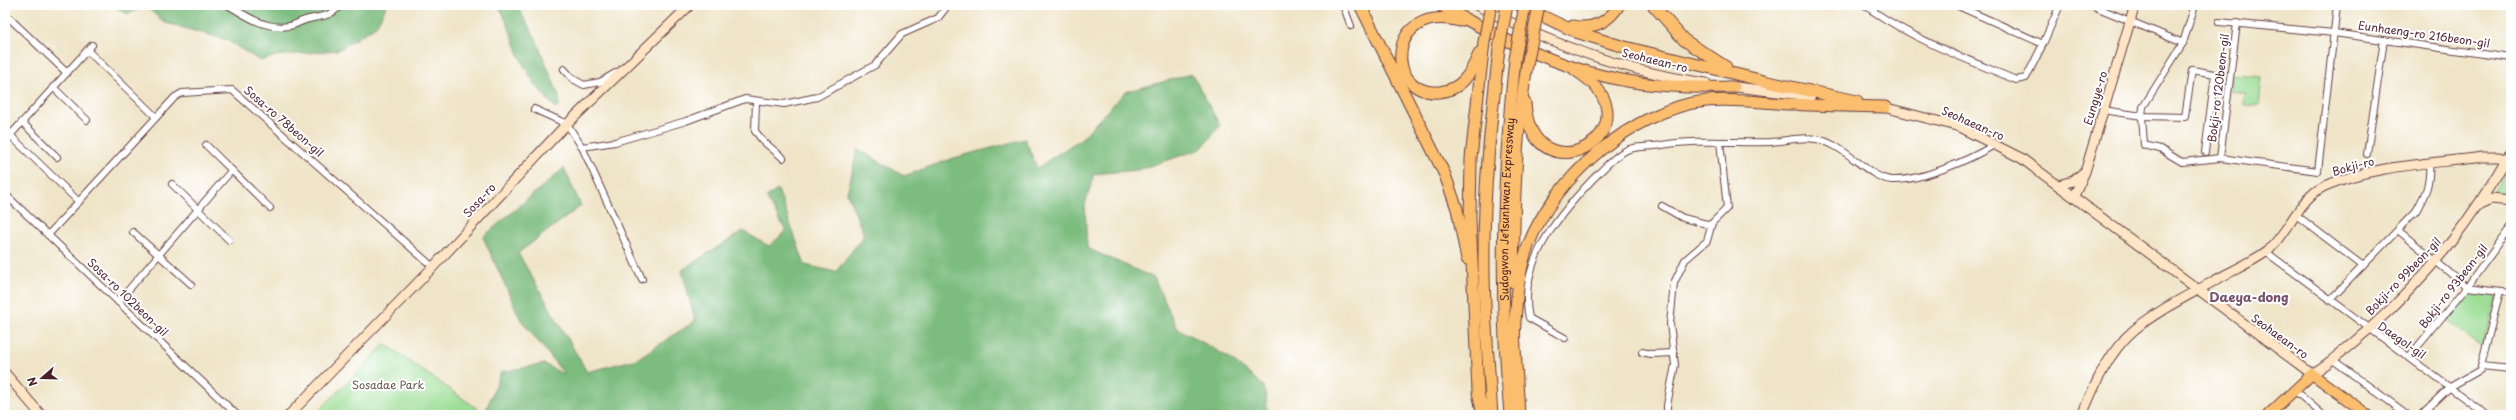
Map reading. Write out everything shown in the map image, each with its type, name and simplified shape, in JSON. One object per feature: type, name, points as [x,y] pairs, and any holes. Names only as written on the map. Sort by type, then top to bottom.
[{"type":"highway","points":[[1360,5],[1446,175],[1458,209],[1476,307]]},
{"type":"highway","points":[[1440,5],[1475,25],[1569,67],[1621,80],[1669,86],[1734,87]]},
{"type":"highway","points":[[1483,415],[1478,392],[1476,307],[1470,218],[1471,158],[1484,42],[1491,5]]},
{"type":"highway","name":"Sudogwon Je1sunhwan Expressway","points":[[1492,415],[1484,267],[1485,207],[1489,141],[1499,49],[1507,5]]},
{"type":"highway","points":[[1519,5],[1551,22],[1576,32],[1621,46],[1768,82],[1884,106]]},
{"type":"highway","name":"Sudogwon Je1sunhwan Expressway","points":[[1510,415],[1503,339],[1501,269],[1503,196],[1515,58],[1525,5]]},
{"type":"highway","points":[[1519,415],[1514,338],[1515,176],[1519,114],[1539,5]]},
{"type":"highway","points":[[1551,22],[1588,28],[1605,21],[1619,5]]},
{"type":"highway","points":[[1653,5],[1684,40],[1702,54],[1721,65],[1768,82]]},
{"type":"highway","points":[[1475,25],[1446,18],[1432,19],[1412,27],[1401,46],[1401,63],[1405,74],[1419,89],[1430,92],[1446,91],[1461,84],[1470,74],[1484,42]]},
{"type":"highway","points":[[1526,70],[1526,115],[1532,131],[1547,148],[1558,152],[1575,152],[1594,143],[1605,127],[1607,118],[1606,107],[1596,88],[1569,67]]},
{"type":"highway","points":[[1514,338],[1519,274],[1528,246],[1541,217],[1554,195],[1575,171],[1638,126],[1668,110],[1706,101],[1884,106]]},
{"type":"main road","points":[[2273,414],[2294,390],[2312,374]]},
{"type":"main road","name":"Seohaean-ro","points":[[2312,374],[2368,415]]},
{"type":"street","points":[[228,5],[250,18],[267,25],[288,26],[309,19],[331,15],[342,5]]},
{"type":"street","name":"Sosa-ro","points":[[289,415],[433,267],[567,124],[690,5]]},
{"type":"street","points":[[582,147],[615,142],[686,121],[745,99],[784,104],[817,97],[875,65],[902,34],[938,18],[948,5]]},
{"type":"street","points":[[1343,5],[1350,26]]},
{"type":"street","name":"Seohaean-ro","points":[[1476,5],[1565,48],[1648,72],[1734,87],[1884,106],[1957,126],[2021,158],[2312,374]]},
{"type":"street","points":[[1865,5],[1913,36],[2016,80],[2024,79],[2029,74],[2060,5]]},
{"type":"street","points":[[1873,11],[1876,5]]},
{"type":"street","points":[[1956,5],[2042,44]]},
{"type":"street","points":[[2090,5],[2183,43]]},
{"type":"street","name":"Eungye-ro","points":[[2074,196],[2085,172],[2135,5]]},
{"type":"street","points":[[2195,5],[2183,43],[2143,107],[2142,116],[2144,145],[2160,149],[2182,162],[2220,158],[2318,171],[2337,5]]},
{"type":"street","points":[[5,14],[66,73]]},
{"type":"street","points":[[2219,22],[2237,23]]},
{"type":"street","name":"Bokji-ro 120beon-gil","points":[[2220,158],[2237,23],[2334,33]]},
{"type":"street","name":"Eunhaeng-ro 216beon-gil","points":[[2334,33],[2511,58]]},
{"type":"street","points":[[2367,154],[2384,40]]},
{"type":"street","points":[[5,141],[92,45]]},
{"type":"street","points":[[87,50],[156,117]]},
{"type":"street","points":[[564,69],[579,84],[588,85],[600,82],[627,66]]},
{"type":"street","points":[[2103,110],[2142,116],[2185,117],[2192,70],[2214,74],[2205,152]]},
{"type":"street","points":[[54,87],[86,120]]},
{"type":"street","name":"Sosa-ro 78beon-gil","points":[[48,235],[175,97],[182,94],[232,90],[433,267]]},
{"type":"street","points":[[756,101],[755,131],[763,141],[783,158]]},
{"type":"street","points":[[534,109],[567,124],[582,147],[642,279]]},
{"type":"street","points":[[22,122],[57,157]]},
{"type":"street","points":[[10,135],[79,202]]},
{"type":"street","points":[[1565,338],[1533,322],[1529,318],[1528,307],[1532,271],[1542,244],[1564,210],[1609,164],[1626,151],[1683,141],[1772,142],[1801,137],[1824,141],[1840,147],[1874,172],[1895,180],[1962,163],[1994,145]]},
{"type":"street","points":[[1667,415],[1667,405],[1674,374],[1674,353],[1670,324],[1674,283],[1685,260],[1707,241],[1711,225],[1724,212],[1728,205],[1720,142]]},
{"type":"street","points":[[206,145],[270,208]]},
{"type":"street","name":"Bokji-ro","points":[[2082,415],[2094,386],[2110,359],[2133,331],[2197,290],[2266,252],[2319,189],[2330,184],[2373,172],[2486,156],[2510,157]]},
{"type":"street","name":"Bokji-ro 99beon-gil","points":[[2312,374],[2333,360],[2369,329],[2437,262],[2479,205],[2510,157]]},
{"type":"street","points":[[2330,300],[2416,211],[2426,193],[2431,176],[2429,164]]},
{"type":"street","points":[[118,302],[232,170]]},
{"type":"street","points":[[2058,185],[2073,181],[2085,172]]},
{"type":"street","points":[[172,184],[229,240]]},
{"type":"street","name":"Sosa-ro 102beon-gil","points":[[5,194],[237,415]]},
{"type":"street","points":[[2479,205],[2489,199],[2511,201]]},
{"type":"street","points":[[1662,206],[1683,218],[1711,225]]},
{"type":"street","points":[[2296,215],[2363,266]]},
{"type":"street","name":"Bokji-ro 93beon-gil","points":[[2409,357],[2467,287],[2511,227]]},
{"type":"street","points":[[2398,231],[2467,287],[2511,292]]},
{"type":"street","points":[[133,232],[191,284]]},
{"type":"street","name":"Daegol-gil","points":[[2266,252],[2487,415]]},
{"type":"street","points":[[2421,415],[2450,387],[2480,370],[2500,291]]},
{"type":"street","points":[[1642,352],[1651,354],[1674,353]]},
{"type":"street","points":[[2333,360],[2408,415]]},
{"type":"street","points":[[2481,366],[2511,369]]},
{"type":"street","points":[[5,373],[41,415]]},
{"type":"street","points":[[2294,390],[2323,415]]},
{"type":"green space","points":[[111,5],[387,5],[376,26],[338,50],[275,56],[260,61],[227,40],[163,22],[146,6],[128,14]]},
{"type":"green space","points":[[498,5],[516,5],[535,37],[559,96],[559,106],[556,108],[540,91],[530,76],[519,55]]},
{"type":"green space","points":[[1192,74],[1220,126],[1201,149],[1138,170],[1094,174],[1085,205],[1087,248],[1154,278],[1177,328],[1228,357],[1264,386],[1268,415],[484,415],[501,372],[544,364],[565,375],[521,320],[483,237],[564,168],[581,206],[518,253],[587,372],[637,359],[695,321],[682,270],[743,231],[769,246],[786,231],[766,197],[778,190],[805,265],[836,272],[864,235],[847,193],[858,149],[904,176],[954,158],[1025,139],[1037,168],[1082,138],[1125,92]]},
{"type":"green space","points":[[2232,75],[2262,77],[2259,106],[2244,105],[2245,94],[2231,92]]},
{"type":"green space","points":[[2506,171],[2511,175],[2511,197],[2492,195]]},
{"type":"green space","points":[[2468,290],[2498,295],[2482,348],[2447,319]]},
{"type":"green space","name":"Sosadae Park","points":[[385,344],[479,410],[480,415],[315,415]]},
{"type":"district","name":"Daeya-dong","points":[[2249,296]]}]
